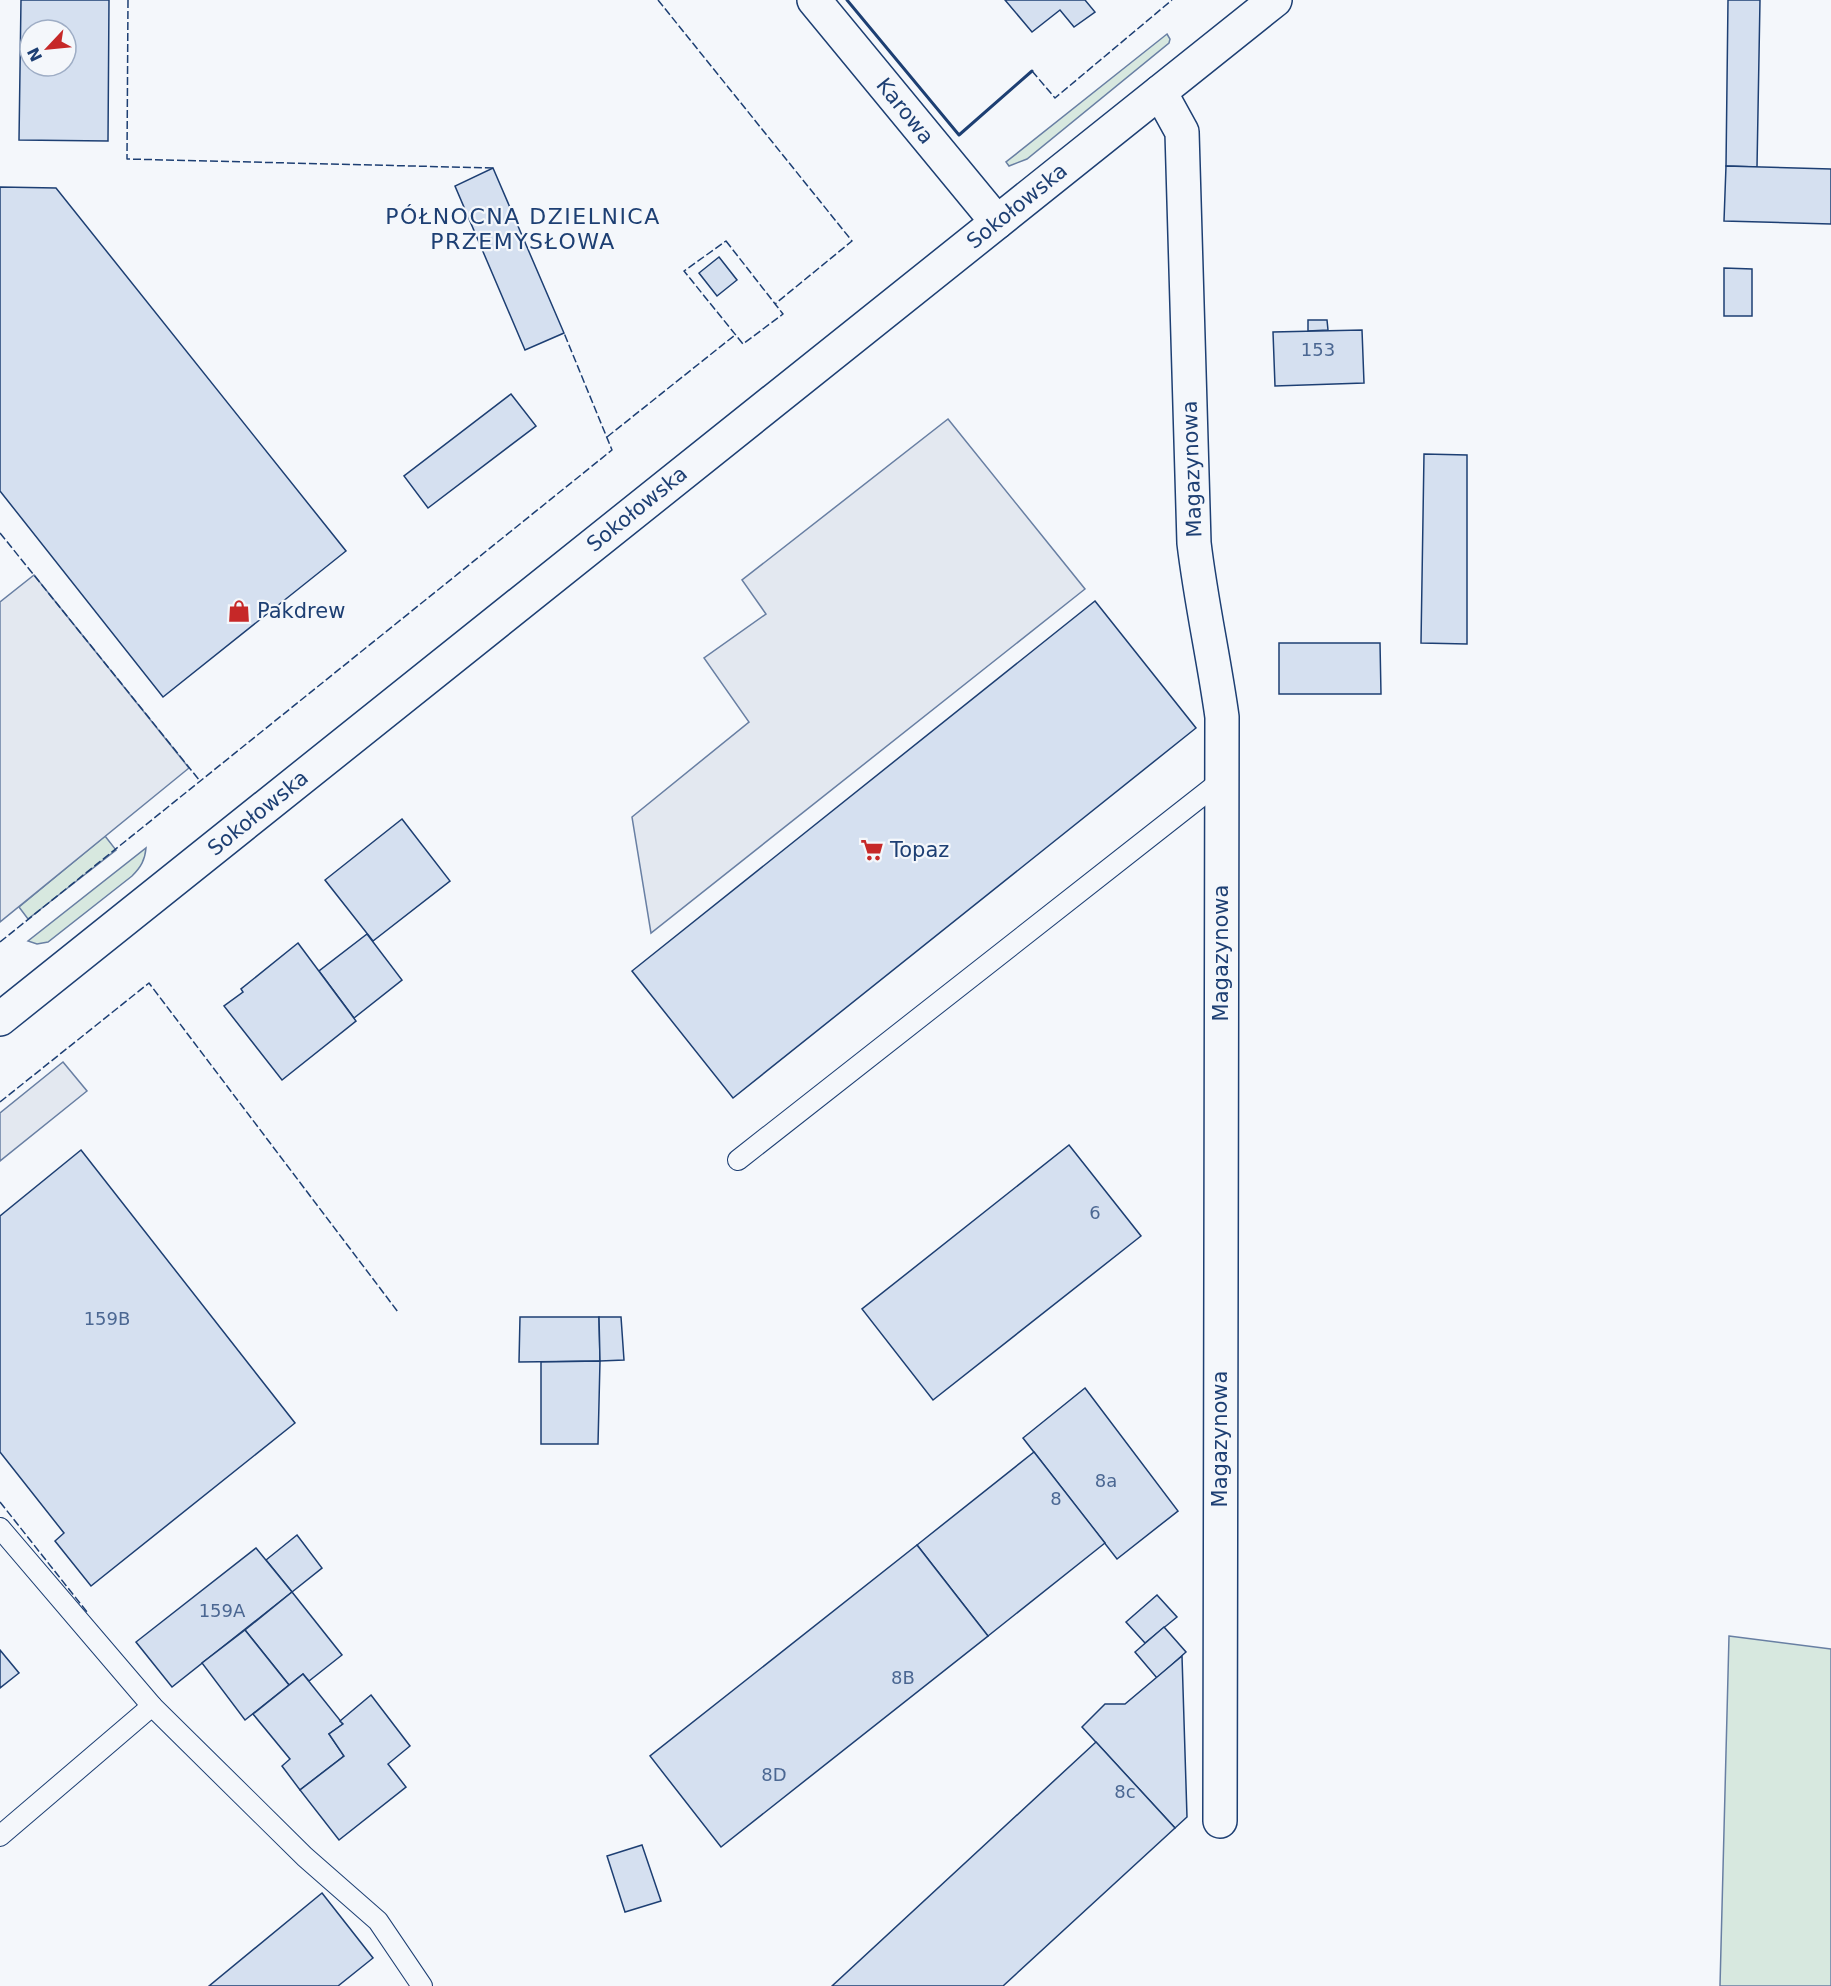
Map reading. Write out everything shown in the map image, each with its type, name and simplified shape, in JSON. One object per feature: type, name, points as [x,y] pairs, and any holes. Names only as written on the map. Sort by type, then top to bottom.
[{"type":"street","name":"Karowa","points":[[814,0],[997,222]]},
{"type":"street","name":"Sokołowska","points":[[0,1019],[1275,0]]},
{"type":"street","name":"Magazynowa","points":[[1160,92],[1182,132],[1194,543],[1222,717],[1220,1821]]},
{"type":"lane","points":[[738,1160],[1221,780]]},
{"type":"lane","points":[[0,1528],[152,1706],[305,1857],[378,1921],[422,1986]]},
{"type":"lane","points":[[0,1836],[152,1706]]},
{"type":"shaded area","points":[[1167,34],[1170,39],[1169,43],[1027,159],[1009,166],[1006,162]]},
{"type":"shaded area","points":[[948,419],[1085,589],[651,933],[632,817],[749,722],[704,658],[766,614],[742,580]]},
{"type":"shaded area","points":[[34,575],[189,768],[0,922],[0,602]]},
{"type":"shaded area","points":[[105,836],[116,850],[28,919],[19,907]]},
{"type":"shaded area","points":[[146,848],[142,863],[132,876],[48,942],[37,944],[28,941]]},
{"type":"shaded area","points":[[63,1062],[87,1091],[0,1161],[0,1113]]},
{"type":"shaded area","points":[[1729,1636],[1831,1649],[1831,1986],[1720,1986]]},
{"type":"building","points":[[21,0],[109,0],[108,141],[19,140],[20,78],[78,78],[78,18],[21,18]]},
{"type":"building","points":[[1005,0],[1085,0],[1095,12],[1074,27],[1060,10],[1032,32]]},
{"type":"building","points":[[1728,0],[1760,0],[1757,167],[1726,166]]},
{"type":"building","points":[[1726,166],[1831,169],[1831,224],[1724,221]]},
{"type":"building","points":[[493,168],[564,333],[525,350],[455,186]]},
{"type":"building","points":[[0,187],[56,188],[346,551],[163,697],[0,491]]},
{"type":"building","points":[[719,257],[737,280],[717,296],[699,273]]},
{"type":"building","points":[[1724,268],[1752,269],[1752,316],[1724,316]]},
{"type":"building","points":[[1308,320],[1327,320],[1328,330],[1308,331]]},
{"type":"building","points":[[1362,330],[1364,383],[1275,386],[1273,332]]},
{"type":"building","points":[[511,394],[536,426],[428,508],[404,476]]},
{"type":"building","points":[[1424,454],[1467,455],[1467,644],[1421,643]]},
{"type":"building","points":[[1095,601],[1196,728],[733,1098],[632,971]]},
{"type":"building","points":[[1279,643],[1380,643],[1381,694],[1279,694]]},
{"type":"building","points":[[402,819],[450,881],[373,941],[325,880]]},
{"type":"building","points":[[367,934],[402,980],[354,1018],[319,971]]},
{"type":"building","points":[[298,943],[356,1021],[282,1080],[224,1006],[243,992],[241,989]]},
{"type":"building","points":[[1069,1145],[1141,1236],[933,1400],[862,1309]]},
{"type":"building","points":[[81,1150],[295,1423],[91,1586],[55,1541],[64,1533],[0,1452],[0,1216]]},
{"type":"building","points":[[520,1317],[599,1317],[600,1361],[519,1362]]},
{"type":"building","points":[[599,1317],[621,1317],[624,1360],[600,1361]]},
{"type":"building","points":[[600,1361],[598,1444],[541,1444],[541,1362]]},
{"type":"building","points":[[1085,1388],[1178,1511],[1117,1559],[1023,1438]]},
{"type":"building","points":[[1034,1452],[1105,1543],[988,1636],[917,1545]]},
{"type":"building","points":[[297,1535],[322,1568],[292,1592],[266,1560]]},
{"type":"building","points":[[917,1545],[988,1636],[721,1847],[650,1756]]},
{"type":"building","points":[[256,1548],[292,1592],[172,1687],[136,1642]]},
{"type":"building","points":[[292,1592],[342,1655],[309,1681],[303,1674],[289,1685],[245,1630]]},
{"type":"building","points":[[1157,1595],[1177,1617],[1145,1643],[1126,1622]]},
{"type":"building","points":[[1164,1627],[1186,1652],[1157,1678],[1135,1652]]},
{"type":"building","points":[[245,1630],[289,1685],[245,1720],[202,1663]]},
{"type":"building","points":[[0,1650],[19,1673],[0,1688]]},
{"type":"building","points":[[1182,1656],[1187,1817],[1175,1828],[1082,1727],[1105,1704],[1125,1704]]},
{"type":"building","points":[[303,1674],[343,1724],[329,1734],[344,1756],[300,1790],[282,1766],[290,1759],[253,1714]]},
{"type":"building","points":[[371,1695],[410,1746],[388,1764],[406,1787],[339,1840],[300,1790],[344,1756],[329,1734],[343,1724],[340,1721]]},
{"type":"building","points":[[1096,1742],[1175,1828],[1003,1986],[832,1986]]},
{"type":"building","points":[[642,1845],[661,1901],[625,1912],[607,1856]]},
{"type":"building","points":[[322,1893],[373,1958],[338,1986],[209,1986]]},
{"type":"fence","points":[[128,0],[127,159],[493,168]]},
{"type":"fence","points":[[658,0],[852,241],[775,304]]},
{"type":"fence","points":[[1032,71],[1055,98],[1172,0]]},
{"type":"fence","points":[[726,241],[783,314],[743,344],[684,271],[726,241]]},
{"type":"fence","points":[[0,942],[612,450],[564,333]]},
{"type":"fence","points":[[607,437],[735,335]]},
{"type":"fence","points":[[0,533],[200,781]]},
{"type":"fence","points":[[0,1102],[149,983],[398,1312]]},
{"type":"fence","points":[[0,1502],[87,1612]]},
{"type":"wall","points":[[847,0],[959,135],[1032,71]]},
{"type":"place","name":"Pakdrew","points":[[239,611]]},
{"type":"place","name":"Topaz","points":[[872,850]]},
{"type":"district","name":"PÓŁNOCNA DZIELNICA PRZEMYSŁOWA","points":[[523,228]]}]
